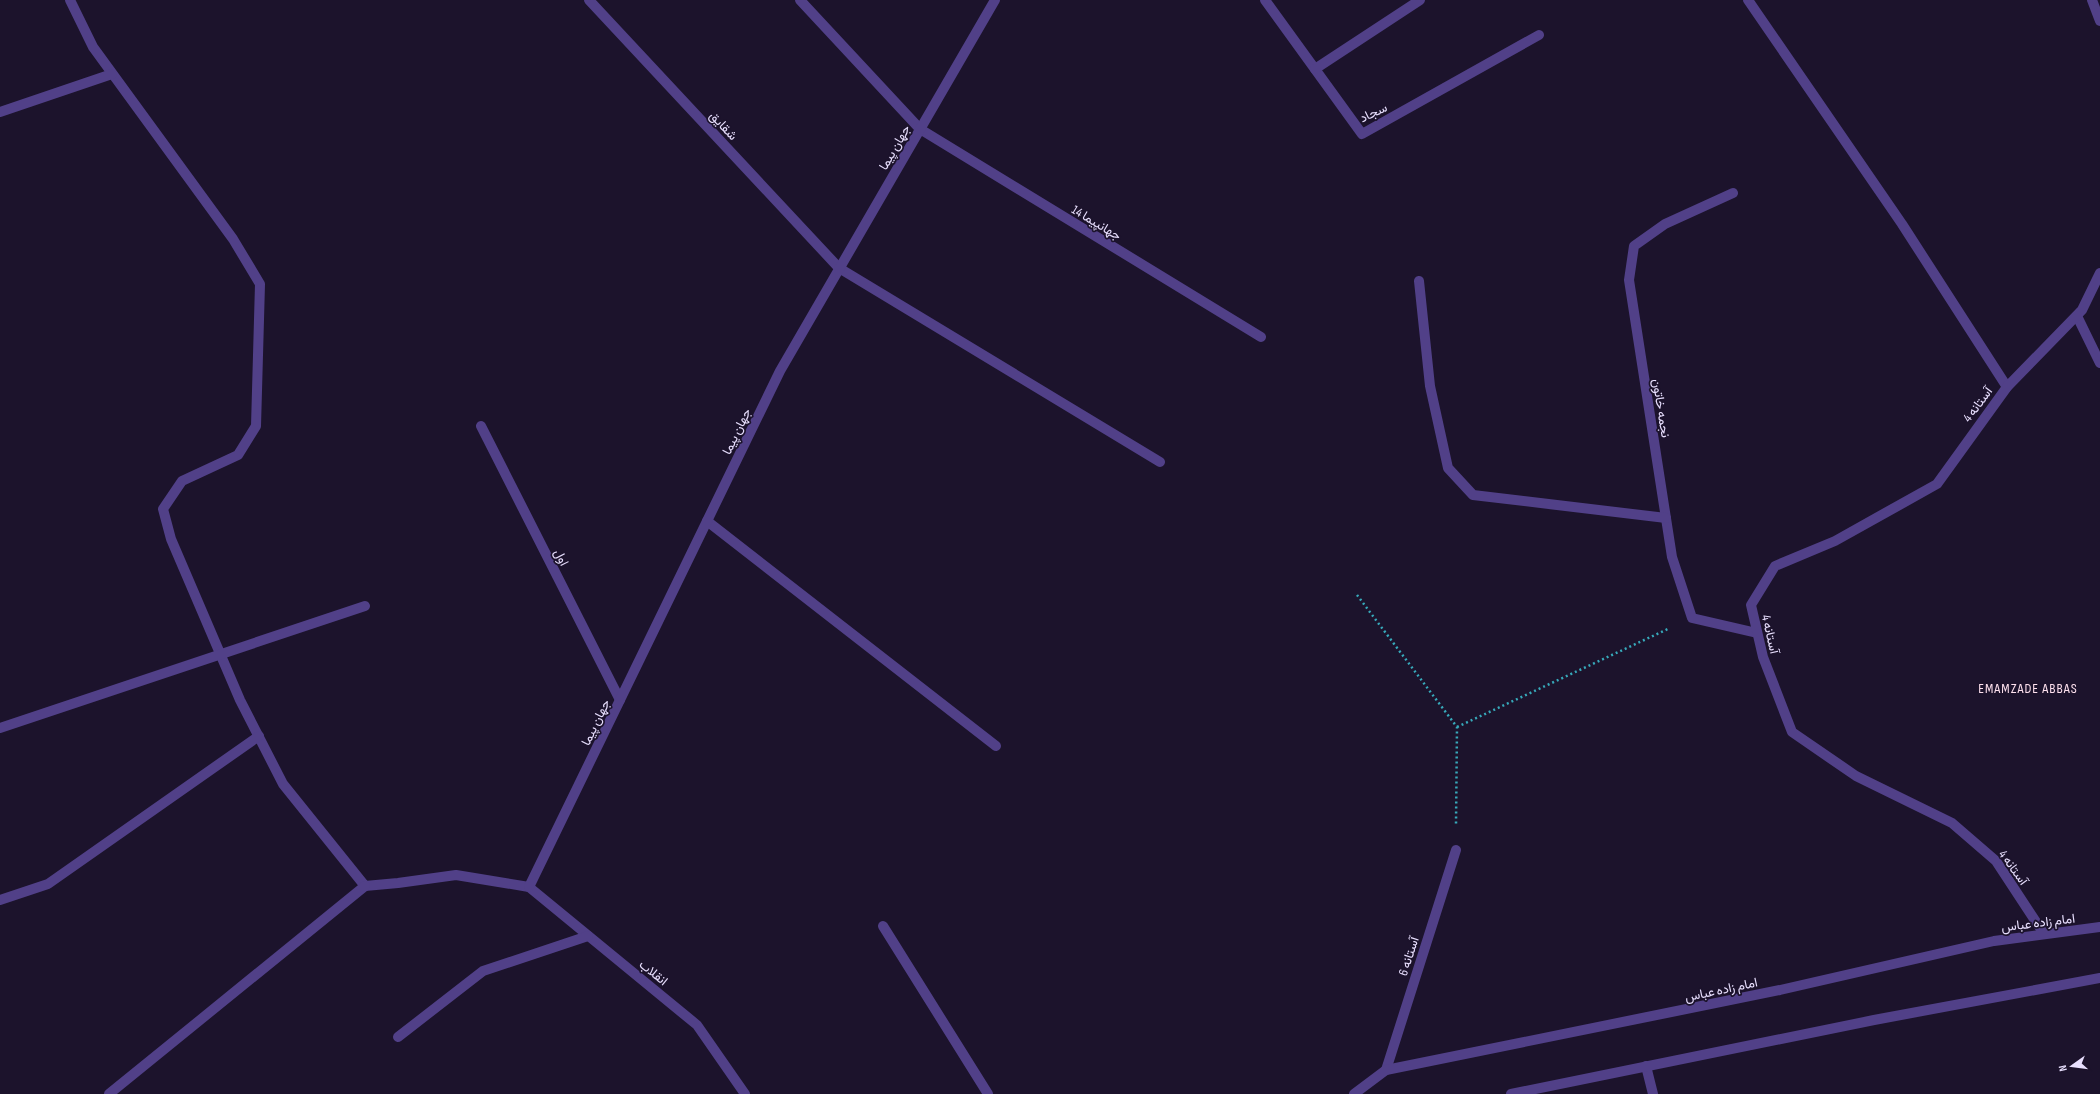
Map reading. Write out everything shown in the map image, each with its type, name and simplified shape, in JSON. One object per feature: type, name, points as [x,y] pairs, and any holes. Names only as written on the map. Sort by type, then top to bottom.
[{"type":"street","points":[[70,0],[92,47],[233,239],[260,284],[256,426],[238,455],[182,481],[163,508],[170,539],[240,700],[283,784],[366,886]]},
{"type":"street","name":"شقایق","points":[[589,0],[839,268],[1160,462]]},
{"type":"street","name":"جهانپیما 14","points":[[800,0],[920,129],[1261,337]]},
{"type":"street","name":"جهان پیما","points":[[529,887],[780,371],[995,0]]},
{"type":"street","name":"سجاد","points":[[1265,0],[1362,134],[1539,35]]},
{"type":"street","points":[[1315,69],[1420,0]]},
{"type":"street","points":[[1748,0],[1902,224],[2007,387]]},
{"type":"street","points":[[2092,0],[2100,21]]},
{"type":"street","points":[[0,112],[112,74]]},
{"type":"street","name":"نجمه خاتون","points":[[1692,618],[1672,557],[1629,280],[1634,246],[1665,224],[1733,193]]},
{"type":"street","name":"آستانه 4","points":[[2044,934],[1996,860],[1952,823],[1856,776],[1792,732],[1763,657],[1751,605],[1775,566],[1835,541],[1937,484],[2007,387],[2082,310],[2100,273]]},
{"type":"street","points":[[1419,281],[1430,386],[1448,468],[1473,495],[1666,518]]},
{"type":"street","points":[[2076,316],[2100,363]]},
{"type":"street","name":"اول","points":[[481,426],[620,700]]},
{"type":"street","points":[[707,520],[996,746]]},
{"type":"street","points":[[0,728],[365,606]]},
{"type":"street","points":[[1692,618],[1757,633]]},
{"type":"street","points":[[0,900],[48,884],[259,736]]},
{"type":"street","name":"آستانه 6","points":[[1386,1070],[1456,850]]},
{"type":"street","points":[[109,1094],[366,886],[398,884],[456,874],[529,887]]},
{"type":"street","name":"انقلاب","points":[[529,887],[697,1024],[745,1094]]},
{"type":"street","points":[[883,926],[988,1094]]},
{"type":"street","name":"امام زاده عباس","points":[[1354,1094],[1386,1070],[1780,990],[1994,941],[2100,927]]},
{"type":"street","points":[[398,1037],[483,971],[588,936]]},
{"type":"street","points":[[1510,1094],[1874,1020],[2100,978]]},
{"type":"street","points":[[1646,1066],[1653,1094]]},
{"type":"path","points":[[1357,595],[1457,727],[1456,850]]},
{"type":"path","points":[[1457,727],[1692,618]]},
{"type":"district","name":"EMAMZADE ABBAS","points":[[2028,688]]}]
